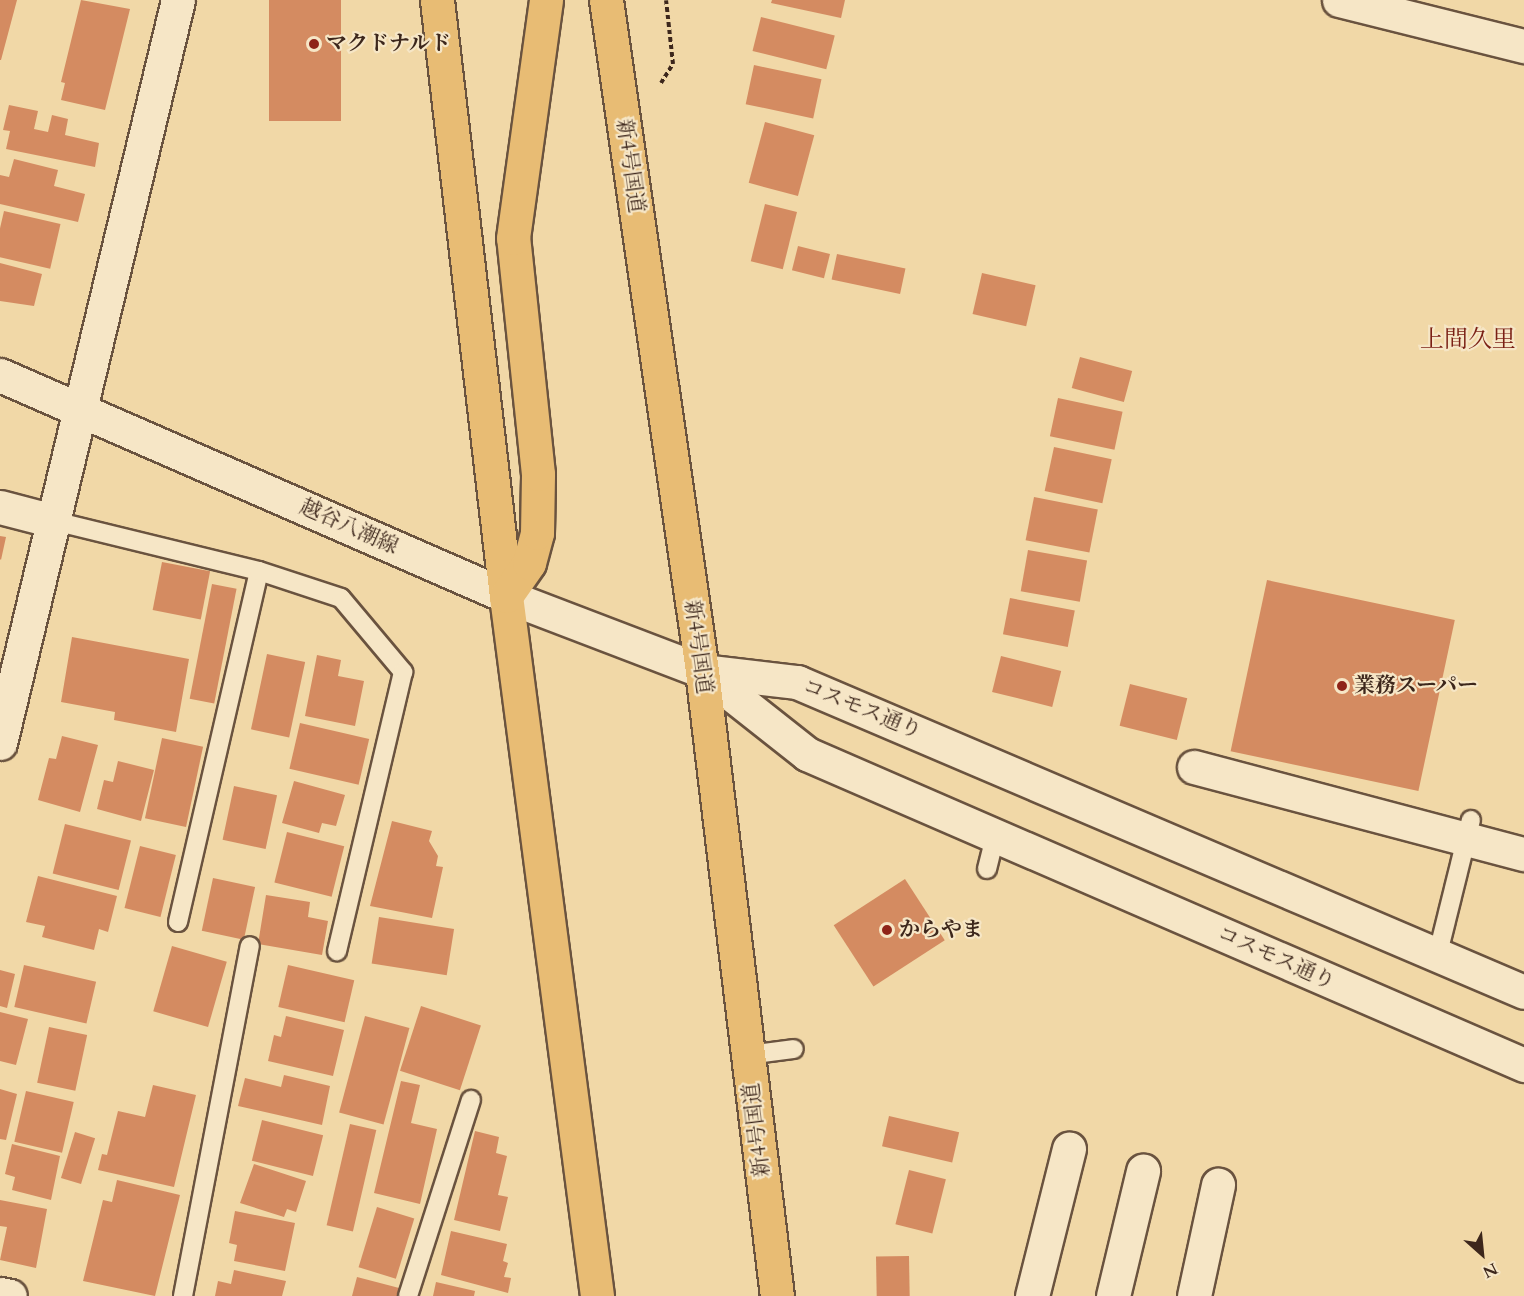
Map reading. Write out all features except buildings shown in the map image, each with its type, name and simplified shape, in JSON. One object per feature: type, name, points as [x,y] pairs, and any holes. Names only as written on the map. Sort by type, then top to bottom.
[{"type":"highway","points":[[437,0],[506,596],[559,978],[597,1296]]},
{"type":"highway","points":[[506,596],[529,563],[537,533],[538,474],[513,238],[546,0]]},
{"type":"highway","name":"新4号国道","points":[[606,0],[702,671],[777,1296]]},
{"type":"street","points":[[0,743],[51,520],[178,0]]},
{"type":"street","points":[[1339,0],[1420,10],[1524,46]]},
{"type":"street","name":"越谷八潮線","points":[[0,375],[506,596],[702,671]]},
{"type":"street","points":[[0,507],[51,520]]},
{"type":"street","name":"コスモス通り","points":[[702,671],[807,754],[996,834],[1524,1065]]},
{"type":"street","name":"コスモス通り","points":[[702,671],[797,682],[1438,953],[1524,992]]},
{"type":"street","points":[[1194,767],[1469,829],[1524,854]]},
{"type":"street","points":[[1032,1296],[1069,1149]]},
{"type":"street","points":[[1113,1296],[1143,1171]]},
{"type":"street","points":[[1194,1296],[1218,1185]]},
{"type":"street","points":[[0,1294],[10,1296]]},
{"type":"lane","points":[[51,520],[259,571],[341,598],[403,672],[337,951]]},
{"type":"lane","points":[[178,922],[259,571]]},
{"type":"lane","points":[[1438,953],[1469,829]]},
{"type":"lane","points":[[987,869],[996,834]]},
{"type":"lane","points":[[183,1296],[250,946]]},
{"type":"lane","points":[[748,1055],[794,1048]]},
{"type":"lane","points":[[408,1296],[471,1100]]},
{"type":"path","points":[[661,83],[673,64],[666,0]]},
{"type":"place","name":"マクドナルド","points":[[314,44]]},
{"type":"place","name":"業務スーパー","points":[[1342,686]]},
{"type":"place","name":"からやま","points":[[887,930]]},
{"type":"district","name":"上間久里","points":[[1468,340]]}]
